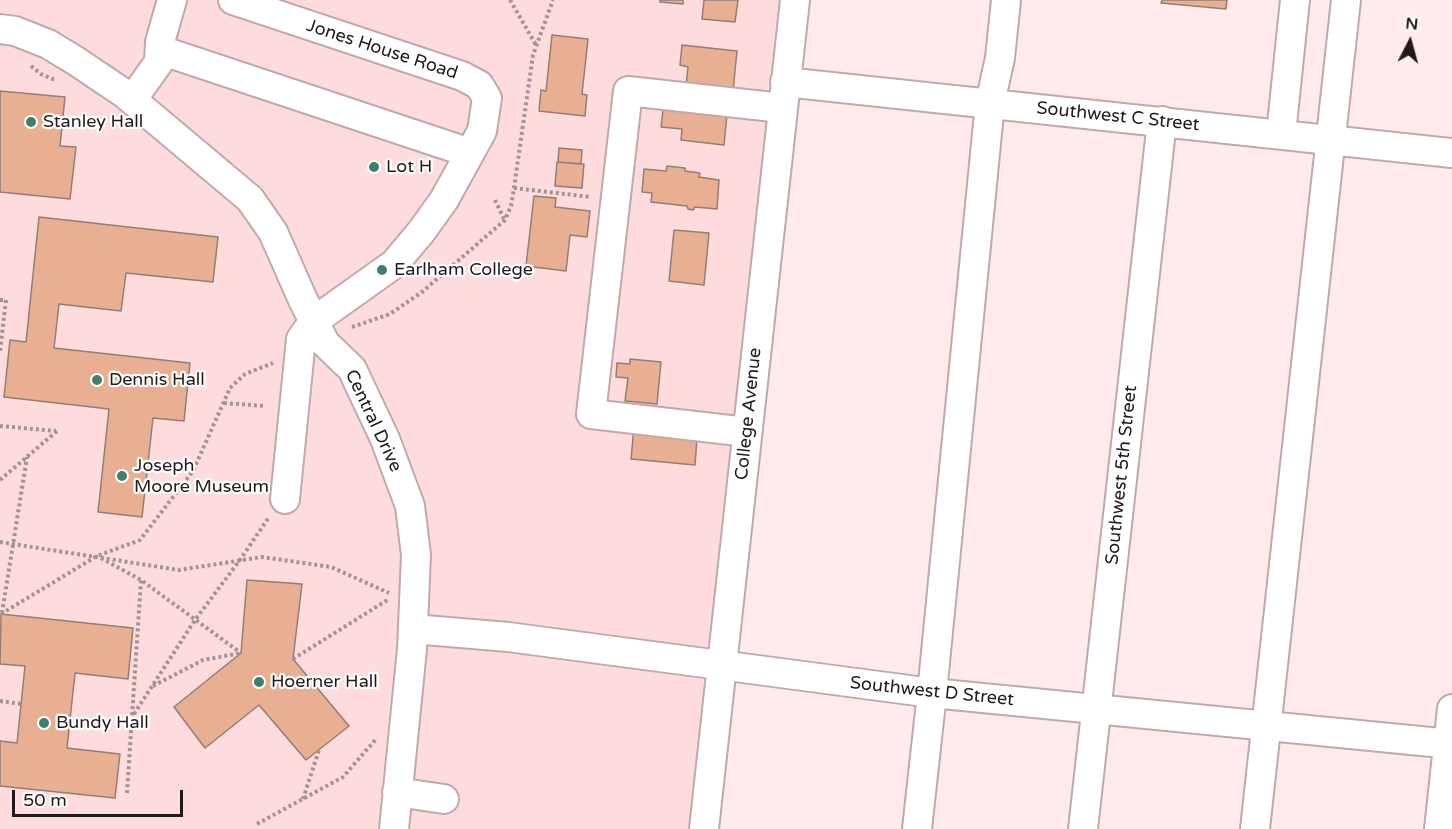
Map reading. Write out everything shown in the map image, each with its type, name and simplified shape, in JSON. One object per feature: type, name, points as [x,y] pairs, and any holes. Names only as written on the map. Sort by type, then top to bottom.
[{"type":"street","points":[[132,100],[159,62],[172,0]]},
{"type":"street","name":"Jones House Road","points":[[233,0],[462,76],[478,85],[487,98],[482,131],[444,200],[421,232],[394,264],[314,321]]},
{"type":"street","name":"College Avenue","points":[[704,829],[795,0]]},
{"type":"street","points":[[917,829],[933,693],[990,103],[1000,58],[1006,0]]},
{"type":"street","points":[[1281,134],[1295,0]]},
{"type":"street","points":[[1255,829],[1346,0]]},
{"type":"street","name":"Central Drive","points":[[0,29],[15,31],[48,44],[76,60],[132,100],[250,199],[273,232],[325,343],[352,369],[386,439],[410,506],[416,555],[413,628],[394,829]]},
{"type":"street","points":[[160,50],[470,153]]},
{"type":"street","name":"Southwest C Street","points":[[616,200],[628,91],[990,103],[1452,153]]},
{"type":"street","name":"Southwest 5th Street","points":[[1083,829],[1162,121]]},
{"type":"street","points":[[616,200],[591,414],[747,432]]},
{"type":"street","points":[[285,499],[301,339],[314,321]]},
{"type":"street","name":"Southwest D Street","points":[[413,628],[508,637],[933,693],[1450,744]]},
{"type":"street","points":[[1439,829],[1452,709]]},
{"type":"street","points":[[398,792],[444,799]]},
{"type":"path","points":[[510,0],[536,46]]},
{"type":"path","points":[[514,189],[616,200]]},
{"type":"path","points":[[495,200],[505,220]]},
{"type":"path","points":[[0,300],[6,300],[0,351]]},
{"type":"path","points":[[27,457],[1,614],[97,556],[140,540],[193,471],[230,388],[245,374],[278,362]]},
{"type":"path","points":[[224,403],[265,406]]},
{"type":"path","points":[[0,426],[57,431],[0,480]]},
{"type":"path","points":[[134,714],[195,620],[268,518],[285,499]]},
{"type":"path","points":[[0,542],[179,570],[262,557],[331,567],[395,595],[293,658]]},
{"type":"path","points":[[97,556],[141,580],[241,653],[203,660],[152,686]]},
{"type":"path","points":[[128,793],[141,580]]},
{"type":"path","points":[[0,701],[21,704]]},
{"type":"path","points":[[257,824],[343,777],[378,736]]},
{"type":"path","points":[[303,800],[319,750]]},
{"type":"shaded area","name":"Earlham College","points":[[0,0],[795,0],[704,829],[0,829]]},
{"type":"building","points":[[660,0],[683,0],[683,4],[660,2]]},
{"type":"building","points":[[704,0],[738,0],[735,22],[702,19]]},
{"type":"building","points":[[1162,0],[1227,0],[1226,9],[1161,3]]},
{"type":"building","points":[[552,35],[588,39],[582,94],[587,95],[585,116],[539,111],[541,90],[546,91]]},
{"type":"building","points":[[682,45],[737,51],[733,91],[686,86],[688,67],[680,65]]},
{"type":"building","name":"Stanley Hall","points":[[0,91],[65,97],[60,146],[76,147],[70,199],[0,192]]},
{"type":"building","points":[[664,102],[727,114],[724,145],[681,140],[682,129],[661,127]]},
{"type":"building","points":[[559,148],[582,150],[581,164],[558,162]]},
{"type":"building","points":[[557,162],[584,164],[582,188],[555,186]]},
{"type":"building","points":[[667,166],[685,168],[685,171],[700,173],[699,177],[719,180],[717,209],[695,207],[693,210],[688,209],[687,206],[651,202],[652,193],[642,192],[644,169],[666,171]]},
{"type":"building","points":[[534,196],[556,198],[555,207],[590,211],[587,237],[570,235],[566,271],[526,266]]},
{"type":"building","name":"Dennis Hall","points":[[39,217],[218,237],[213,282],[126,273],[121,311],[59,304],[54,348],[190,363],[184,421],[153,418],[142,517],[98,512],[109,409],[4,397],[10,340],[26,342]]},
{"type":"building","points":[[674,230],[709,233],[704,285],[669,281]]},
{"type":"building","points":[[630,359],[661,362],[657,404],[625,401],[628,378],[616,377],[617,363],[630,364]]},
{"type":"building","points":[[634,427],[697,438],[695,465],[631,459]]},
{"type":"building","name":"Hoerner Hall","points":[[247,580],[302,584],[293,659],[349,726],[306,760],[259,705],[205,748],[174,707],[241,653]]},
{"type":"building","name":"Bundy Hall","points":[[1,614],[133,628],[128,679],[75,673],[67,748],[120,754],[115,798],[0,786],[0,741],[17,743],[25,666],[0,664]]},
{"type":"place","name":"Stanley Hall","points":[[31,122]]},
{"type":"place","name":"Lot H","points":[[374,167]]},
{"type":"place","name":"Earlham College","points":[[382,270]]},
{"type":"place","name":"Dennis Hall","points":[[97,380]]},
{"type":"place","name":"Joseph Moore Museum","points":[[122,476]]},
{"type":"place","name":"Hoerner Hall","points":[[259,682]]},
{"type":"place","name":"Bundy Hall","points":[[44,723]]}]
